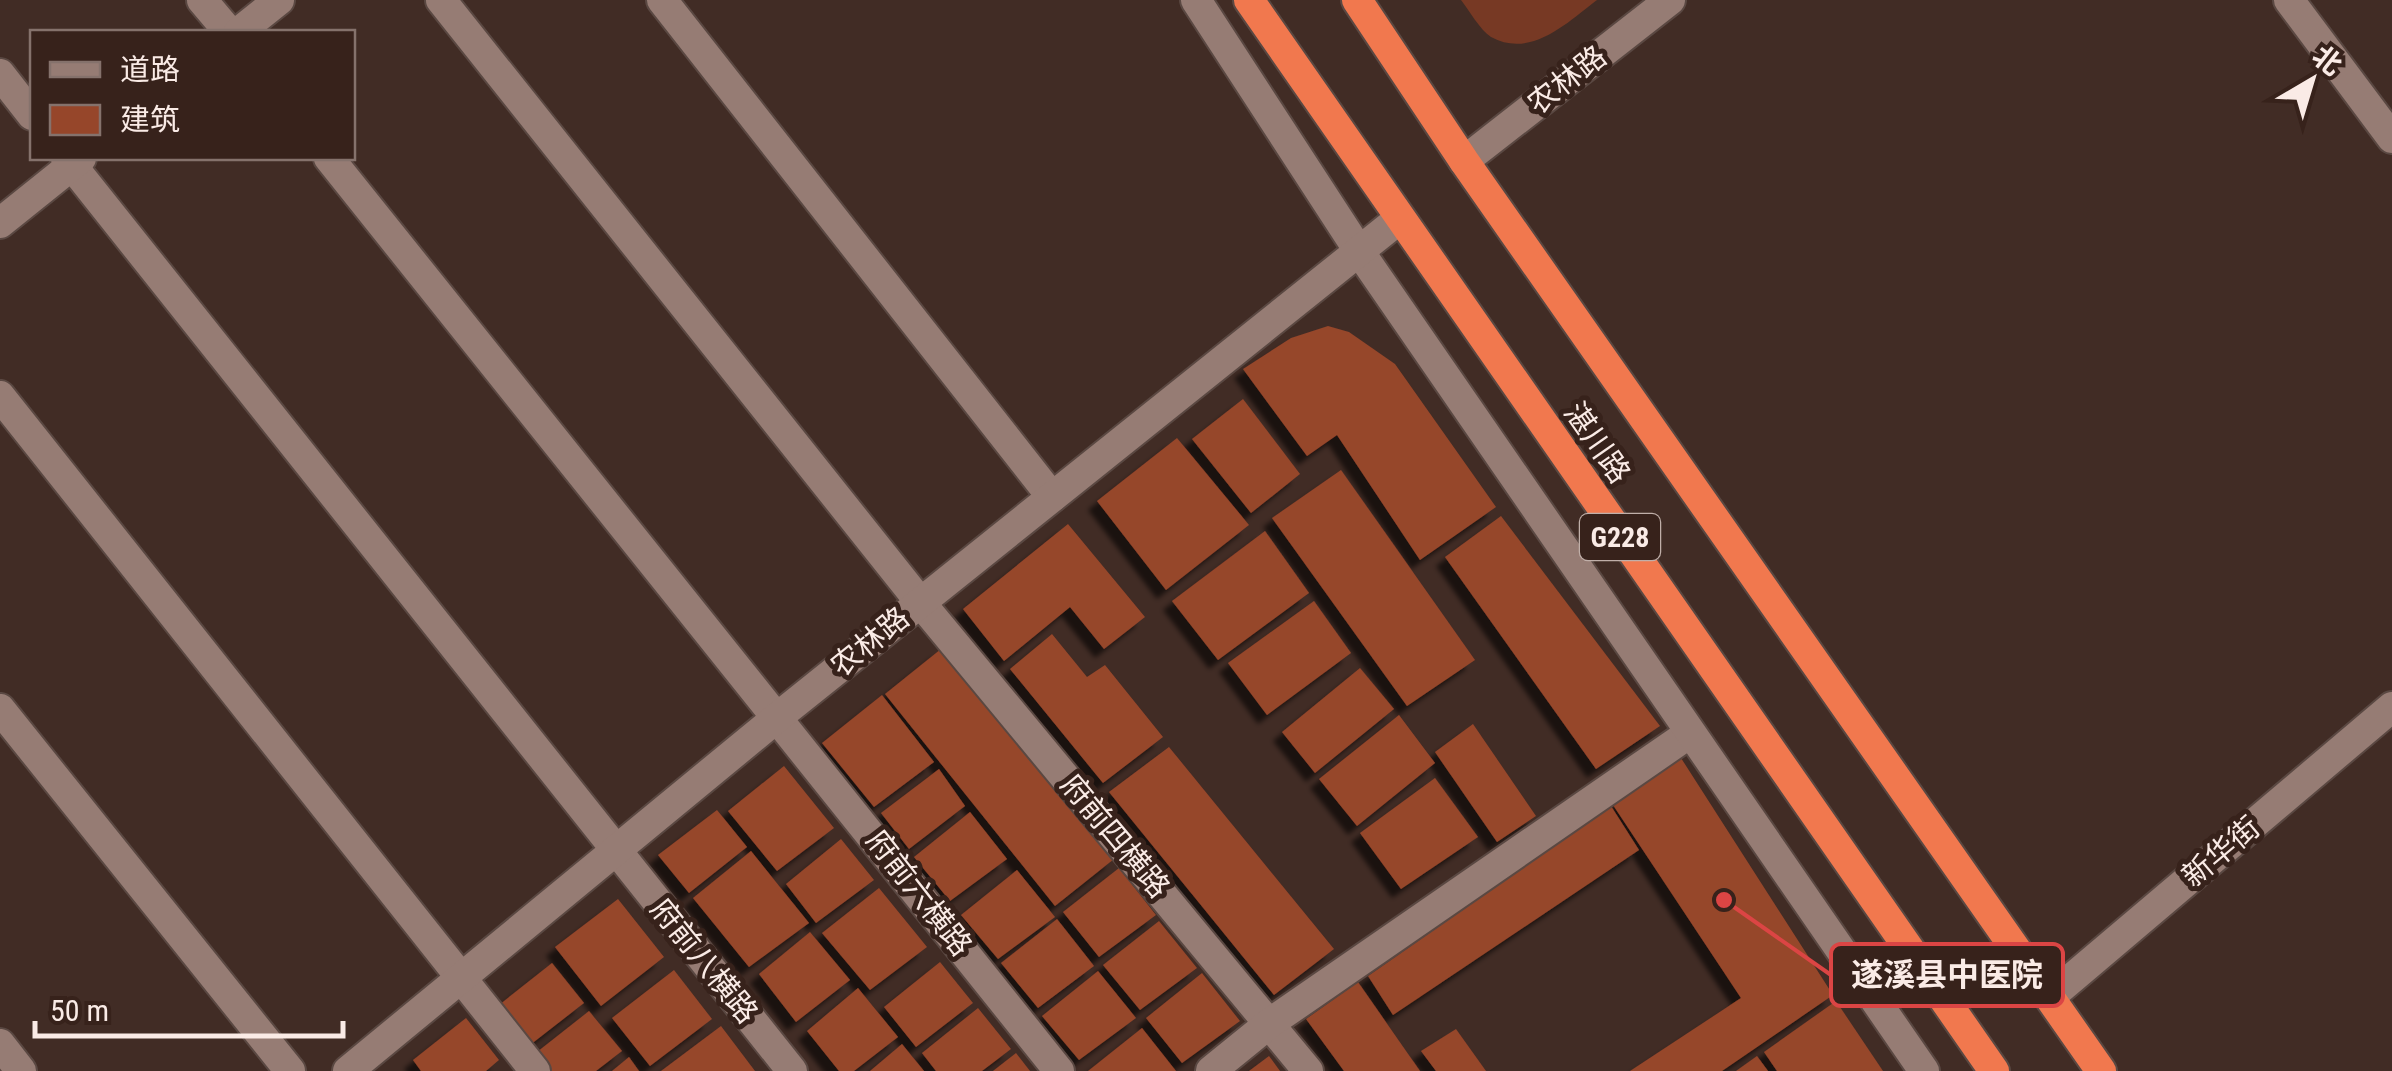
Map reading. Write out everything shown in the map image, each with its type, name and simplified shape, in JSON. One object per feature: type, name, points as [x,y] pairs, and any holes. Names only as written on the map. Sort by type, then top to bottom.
[{"type":"highway","name":"湛川路","points":[[1249,0],[1398,220],[1994,1071]]},
{"type":"highway","name":"湛川路","points":[[1358,0],[1464,161],[2101,1071]]},
{"type":"street","points":[[202,0],[227,30]]},
{"type":"street","points":[[241,30],[280,0]]},
{"type":"street","name":"府前四横路","points":[[441,0],[920,602],[1308,1071]]},
{"type":"street","points":[[662,0],[1052,497]]},
{"type":"street","points":[[1196,0],[1360,251],[1924,1071]]},
{"type":"street","name":"农林路","points":[[1464,161],[1670,0]]},
{"type":"street","points":[[2289,0],[2392,138]]},
{"type":"street","points":[[0,74],[30,112]]},
{"type":"street","points":[[0,223],[73,160]]},
{"type":"street","name":"府前八横路","points":[[73,160],[792,1071]]},
{"type":"street","name":"府前六横路","points":[[332,160],[1059,1071]]},
{"type":"street","name":"农林路","points":[[348,1071],[779,716],[1398,220]]},
{"type":"street","points":[[0,396],[536,1071]]},
{"type":"street","name":"新华街","points":[[2050,996],[2392,708]]},
{"type":"street","points":[[0,709],[290,1071]]},
{"type":"street","points":[[1211,1071],[1270,1023],[1690,733]]},
{"type":"street","points":[[0,1044],[21,1071]]},
{"type":"shaded area","points":[[1461,0],[1597,0],[1548,35],[1520,44],[1491,37]]},
{"type":"building","points":[[1328,326],[1349,332],[1395,364],[1496,507],[1420,560],[1337,435],[1307,456],[1243,369],[1291,338]]},
{"type":"building","points":[[1243,399],[1300,474],[1251,513],[1192,439]]},
{"type":"building","points":[[1177,438],[1249,525],[1166,590],[1097,501]]},
{"type":"building","points":[[1341,470],[1475,660],[1407,706],[1272,518]]},
{"type":"building","points":[[1501,516],[1660,726],[1596,769],[1445,557]]},
{"type":"building","points":[[1068,524],[1145,617],[1104,649],[1070,607],[1004,661],[963,609]]},
{"type":"building","points":[[1265,531],[1309,593],[1218,660],[1172,601]]},
{"type":"building","points":[[1314,601],[1351,653],[1267,715],[1228,663]]},
{"type":"building","points":[[1052,634],[1087,677],[1105,665],[1163,737],[1103,783],[1010,669]]},
{"type":"building","points":[[941,649],[1114,859],[1055,906],[885,694]]},
{"type":"building","points":[[1360,668],[1394,709],[1315,773],[1282,732]]},
{"type":"building","points":[[882,695],[934,762],[874,807],[822,743]]},
{"type":"building","points":[[1399,715],[1435,763],[1357,826],[1319,779]]},
{"type":"building","points":[[1473,724],[1536,816],[1497,842],[1435,752]]},
{"type":"building","points":[[1169,747],[1334,949],[1274,995],[1109,792]]},
{"type":"building","points":[[1681,758],[1833,995],[1722,1071],[1630,1071],[1741,998],[1613,805]]},
{"type":"building","points":[[784,766],[834,828],[777,871],[728,811]]},
{"type":"building","points":[[939,769],[965,806],[909,849],[881,813]]},
{"type":"building","points":[[1435,778],[1478,837],[1401,889],[1360,833]]},
{"type":"building","points":[[1611,806],[1639,850],[1393,1015],[1368,976]]},
{"type":"building","points":[[717,810],[747,847],[689,893],[658,855]]},
{"type":"building","points":[[970,812],[1007,859],[950,901],[914,857]]},
{"type":"building","points":[[841,839],[874,880],[816,923],[786,884]]},
{"type":"building","points":[[751,851],[809,923],[749,967],[693,898]]},
{"type":"building","points":[[1119,868],[1156,915],[1099,957],[1063,912]]},
{"type":"building","points":[[1017,870],[1055,917],[998,959],[961,915]]},
{"type":"building","points":[[879,888],[927,947],[870,990],[822,933]]},
{"type":"building","points":[[618,899],[664,957],[601,1006],[555,947]]},
{"type":"building","points":[[1057,919],[1094,966],[1038,1008],[1001,963]]},
{"type":"building","points":[[1159,921],[1197,968],[1140,1010],[1103,965]]},
{"type":"building","points":[[810,932],[850,980],[796,1022],[759,974]]},
{"type":"building","points":[[940,962],[973,1003],[916,1047],[884,1007]]},
{"type":"building","points":[[552,963],[584,1003],[530,1045],[499,1005]]},
{"type":"building","points":[[674,970],[712,1019],[650,1066],[612,1018]]},
{"type":"building","points":[[1098,971],[1136,1018],[1079,1060],[1042,1016]]},
{"type":"building","points":[[1202,973],[1240,1021],[1182,1063],[1146,1018]]},
{"type":"building","points":[[1358,982],[1420,1071],[1344,1071],[1306,1019]]},
{"type":"building","points":[[858,988],[898,1037],[854,1071],[839,1071],[807,1031]]},
{"type":"building","points":[[1836,1001],[1883,1071],[1777,1071],[1764,1052]]},
{"type":"building","points":[[978,1008],[1011,1049],[982,1071],[936,1071],[922,1053]]},
{"type":"building","points":[[589,1011],[622,1051],[596,1071],[551,1071],[537,1052]]},
{"type":"building","points":[[466,1018],[499,1060],[486,1071],[421,1071],[413,1060]]},
{"type":"building","points":[[721,1026],[755,1071],[661,1071]]},
{"type":"building","points":[[1142,1028],[1176,1071],[1088,1071]]},
{"type":"building","points":[[1456,1029],[1486,1071],[1436,1071],[1421,1051]]},
{"type":"building","points":[[902,1044],[924,1071],[870,1071]]},
{"type":"building","points":[[1016,1053],[1030,1071],[993,1071]]},
{"type":"building","points":[[1269,1056],[1280,1071],[1249,1071]]},
{"type":"building","points":[[1757,1056],[1768,1071],[1736,1071]]},
{"type":"building","points":[[629,1057],[639,1071],[612,1071]]},
{"type":"place","name":"遂溪县中医院","points":[[1724,900]]}]
